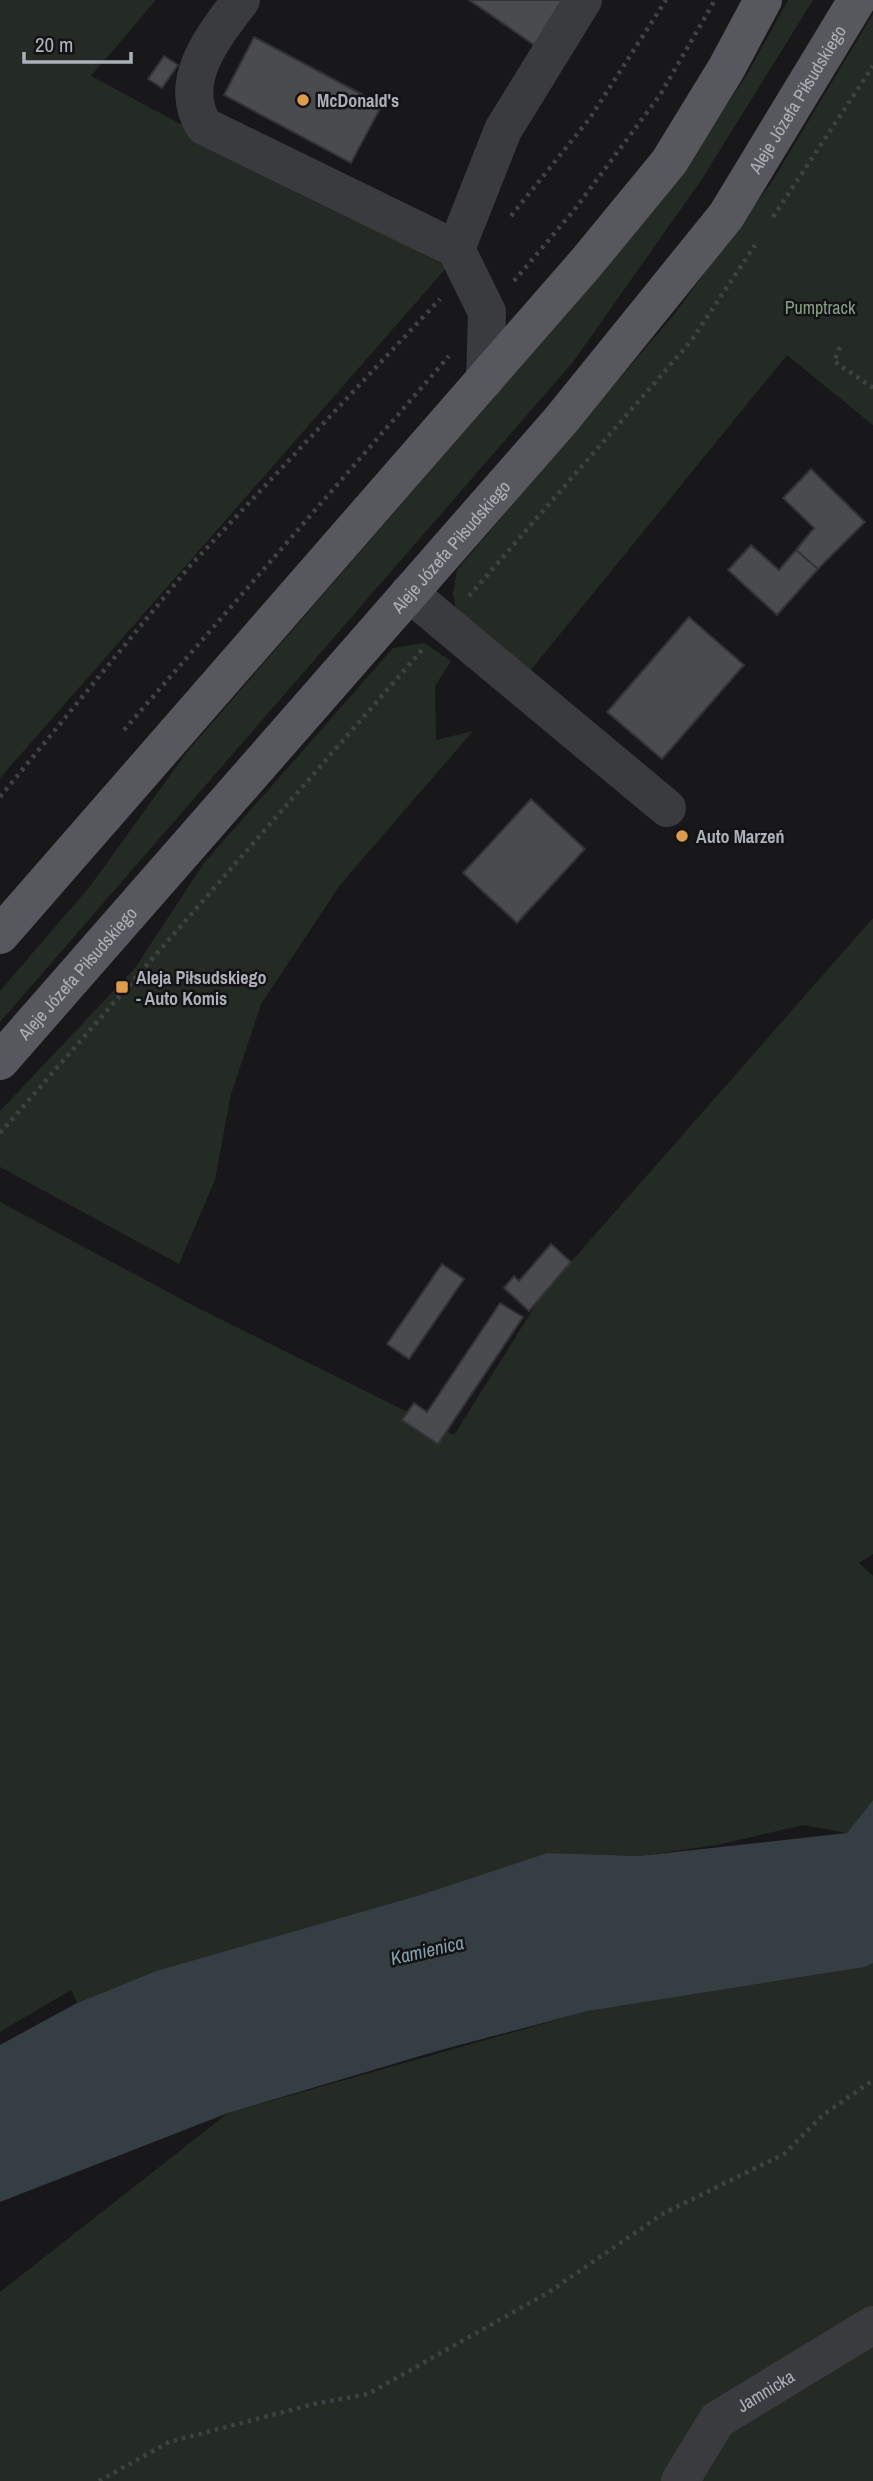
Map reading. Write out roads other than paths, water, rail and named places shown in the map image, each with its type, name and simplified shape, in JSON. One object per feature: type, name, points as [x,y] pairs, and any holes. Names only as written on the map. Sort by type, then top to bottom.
[{"type":"main road","points":[[0,935],[485,380],[669,162],[726,69],[763,0]]},
{"type":"main road","name":"Aleje Józefa Piłsudskiego","points":[[0,1061],[561,420],[726,216],[847,8]]},
{"type":"street","points":[[241,0],[220,28],[195,71],[194,110],[204,126],[462,259],[486,313],[485,380]]},
{"type":"street","points":[[462,259],[503,130],[583,0]]},
{"type":"street","points":[[409,593],[667,808]]},
{"type":"street","name":"Jamnicka","points":[[680,2481],[716,2420],[873,2325]]},
{"type":"water","name":"Kamienica","points":[[873,1800],[873,1963],[865,1967],[588,2011],[437,2051],[228,2113],[0,2202],[0,2045],[77,2003],[156,1971],[420,1895],[547,1853],[639,1856],[847,1833]]},
{"type":"place","name":"McDonald's","points":[[303,100]]},
{"type":"place","name":"Auto Marzeń","points":[[682,836]]},
{"type":"place","name":"Aleja Piłsudskiego - Auto Komis","points":[[122,987]]},
{"type":"park label","name":"Pumptrack","points":[[820,307]]}]
